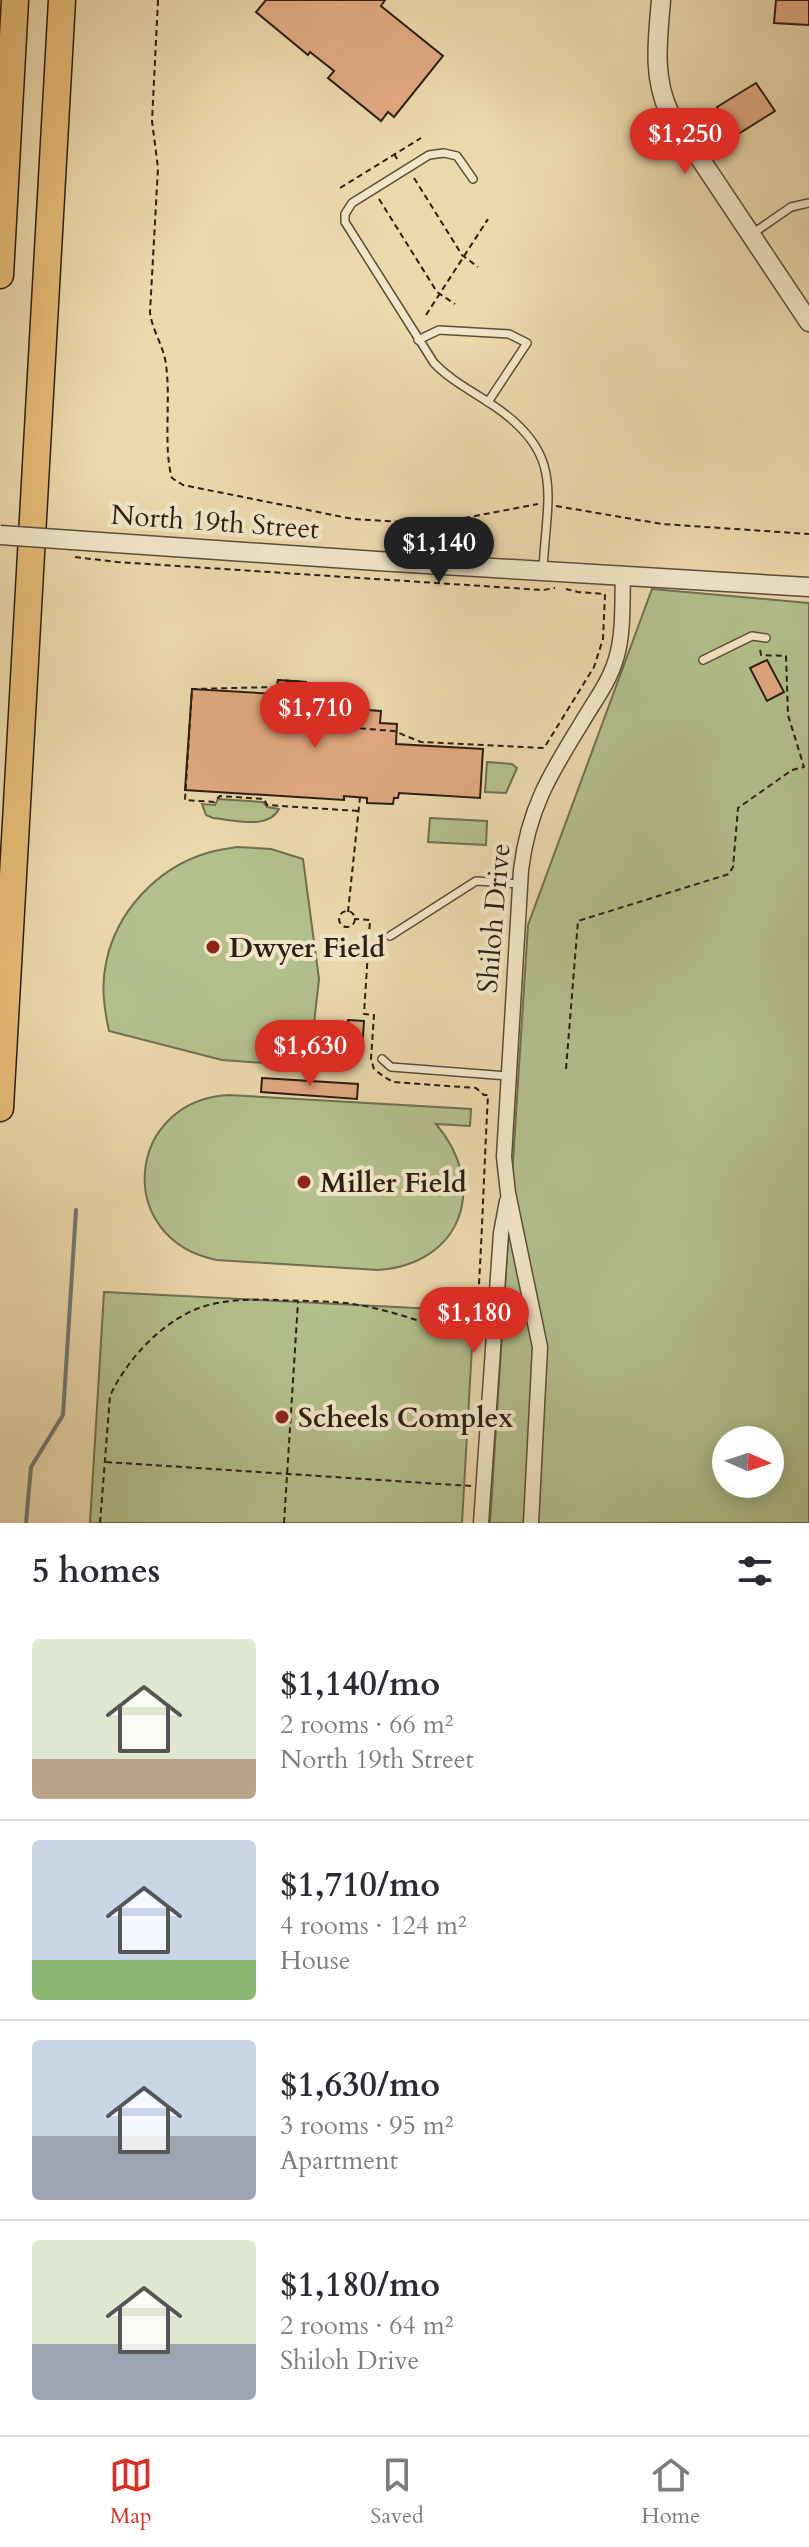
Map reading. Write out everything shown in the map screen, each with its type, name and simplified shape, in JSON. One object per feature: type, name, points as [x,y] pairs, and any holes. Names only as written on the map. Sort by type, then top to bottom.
[{"type":"highway","points":[[0,275],[15,0]]},
{"type":"highway","points":[[0,1108],[62,0]]},
{"type":"street","points":[[661,0],[657,63],[664,102],[809,322]]},
{"type":"street","name":"North 19th Street","points":[[0,535],[71,548],[543,569],[809,587]]},
{"type":"street","name":"Shiloh Drive","points":[[531,1523],[540,1347],[508,1193],[504,1157],[523,850],[533,811],[548,778],[605,684],[615,661],[620,640],[623,574]]},
{"type":"street","name":"Shiloh Drive","points":[[481,1523],[501,1233],[508,1193]]},
{"type":"lane","points":[[473,179],[461,160],[451,154],[429,155],[348,208],[345,222],[418,340],[441,371],[516,421],[536,444],[546,471],[543,569]]},
{"type":"lane","points":[[750,235],[791,207],[809,203]]},
{"type":"lane","points":[[418,340],[439,330],[509,334],[527,343],[488,402]]},
{"type":"lane","points":[[703,660],[748,638],[763,637]]},
{"type":"lane","points":[[390,936],[476,881],[520,884]]},
{"type":"lane","points":[[382,1059],[391,1067],[508,1076]]},
{"type":"path","points":[[158,0],[152,121],[158,168],[150,312],[167,369],[172,478],[183,485],[359,519],[443,524],[537,504],[672,525],[809,534]]},
{"type":"path","points":[[340,188],[421,138]]},
{"type":"path","points":[[394,154],[412,174],[464,257],[478,267]]},
{"type":"path","points":[[373,190],[440,294],[455,304]]},
{"type":"path","points":[[426,315],[488,219]]},
{"type":"path","points":[[71,548],[112,562],[543,590],[559,587],[605,594],[603,639],[598,659],[544,748],[421,742],[394,731],[355,728],[357,692],[306,689],[306,682],[278,680],[277,687],[192,689],[185,800],[214,802],[220,796],[264,799],[267,805],[358,811]]},
{"type":"path","points":[[566,1069],[578,921],[729,874],[733,867],[738,808],[792,770],[804,767],[788,715],[786,656],[761,655],[763,637]]},
{"type":"path","points":[[100,1523],[110,1396],[118,1378],[136,1356],[165,1327],[195,1309],[229,1301],[346,1303],[388,1311],[459,1334],[467,1333],[474,1326],[485,1200],[488,1095],[476,1088],[393,1082],[374,1069],[371,1059],[374,1015],[364,1014],[370,920],[354,919],[348,912],[360,797]]},
{"type":"path","points":[[348,912],[340,916],[342,925],[349,927],[354,919]]},
{"type":"path","points":[[284,1523],[298,1301]]},
{"type":"path","points":[[106,1462],[472,1486]]},
{"type":"green space","points":[[652,589],[809,603],[809,1523],[490,1523],[528,925]]},
{"type":"green space","points":[[487,762],[512,764],[517,768],[506,793],[485,792]]},
{"type":"green space","points":[[218,799],[263,802],[267,807],[279,809],[267,820],[259,822],[206,815],[202,804],[215,805]]},
{"type":"green space","points":[[430,818],[487,821],[486,845],[428,842]]},
{"type":"green space","name":"Dwyer Field","points":[[237,847],[271,849],[303,859],[319,979],[313,1033],[279,1064],[222,1060],[109,1031],[104,972],[111,944],[129,910],[142,894],[172,869],[207,853]]},
{"type":"green space","points":[[229,1095],[471,1109],[470,1126],[436,1124],[452,1148],[461,1172],[463,1196],[458,1218],[447,1238],[430,1253],[407,1265],[378,1270],[217,1260],[183,1247],[160,1226],[147,1200],[145,1172],[152,1144],[169,1120],[195,1103]]},
{"type":"green space","name":"Scheels Complex","points":[[104,1292],[474,1311],[462,1523],[90,1523]]},
{"type":"building","points":[[266,0],[385,0],[381,6],[443,56],[394,117],[388,112],[381,121],[328,78],[334,71],[310,52],[308,55],[256,12]]},
{"type":"building","points":[[776,0],[809,0],[809,25],[774,23]]},
{"type":"building","points":[[756,83],[775,111],[735,136],[717,107]]},
{"type":"building","points":[[767,660],[784,692],[767,701],[750,668]]},
{"type":"building","points":[[278,680],[306,682],[305,697],[354,700],[353,709],[381,711],[380,723],[397,724],[396,744],[483,749],[480,798],[399,793],[393,804],[367,803],[367,798],[344,796],[344,800],[185,790],[192,689],[276,694]]},
{"type":"building","points":[[348,1020],[364,1021],[362,1052],[345,1051]]},
{"type":"building","points":[[262,1078],[358,1084],[357,1099],[261,1092]]},
{"type":"waterway","points":[[26,1523],[31,1467],[63,1415],[76,1210]]},
{"type":"place","name":"Dwyer Field","points":[[213,947]]},
{"type":"place","name":"Miller Field","points":[[304,1182]]},
{"type":"place","name":"Scheels Complex","points":[[282,1417]]}]
